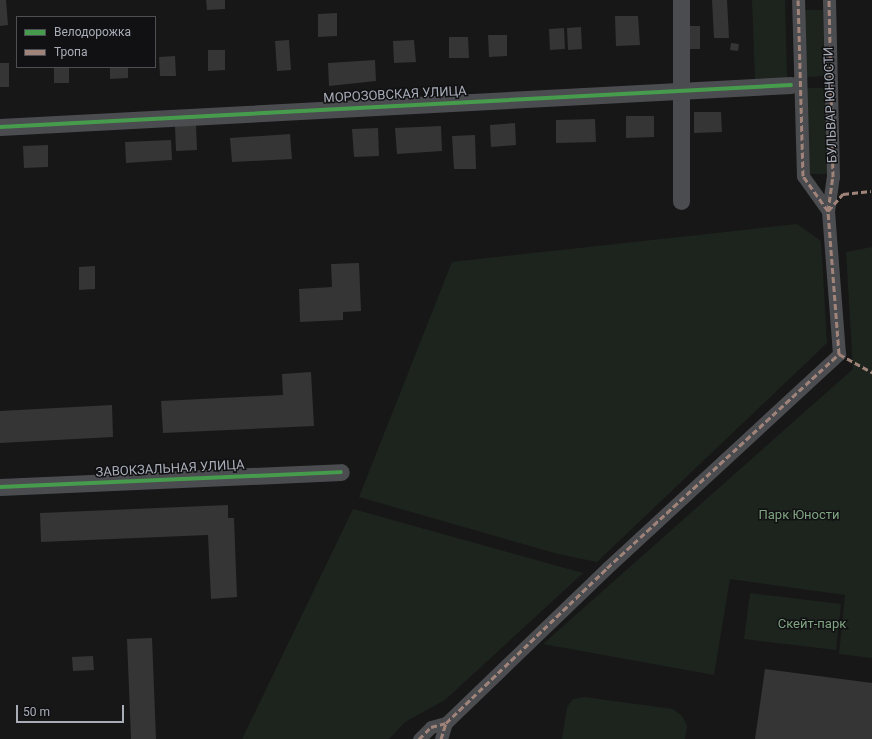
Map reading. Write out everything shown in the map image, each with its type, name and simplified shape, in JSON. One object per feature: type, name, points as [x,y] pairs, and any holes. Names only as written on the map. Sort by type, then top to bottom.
[{"type":"street","points":[[681,0],[681,201]]},
{"type":"street","points":[[798,0],[803,176],[828,211]]},
{"type":"street","name":"БУЛЬВАР ЮНОСТИ","points":[[446,723],[607,568],[839,354],[828,211],[833,177],[829,0]]},
{"type":"street","name":"МОРОЗОВСКАЯ УЛИЦА","points":[[0,127],[791,85]]},
{"type":"street","name":"ЗАВОКЗАЛЬНАЯ УЛИЦА","points":[[0,487],[341,472]]},
{"type":"street","points":[[419,739],[431,727],[446,723]]},
{"type":"street","points":[[441,739],[446,723]]},
{"type":"green space","points":[[752,0],[785,0],[787,78],[755,79]]},
{"type":"green space","points":[[803,10],[823,10],[824,76],[804,77]]},
{"type":"green space","points":[[805,88],[825,88],[827,174],[806,174]]},
{"type":"green space","points":[[797,224],[821,241],[827,343],[597,562],[558,554],[359,497],[452,262]]},
{"type":"green space","name":"Парк Юности","points":[[872,247],[872,658],[839,654],[845,595],[730,579],[714,675],[543,644],[853,369],[846,252]]},
{"type":"green space","points":[[353,509],[583,573],[445,700],[405,722],[389,739],[242,739]]},
{"type":"green space","name":"Скейт-парк","points":[[750,593],[841,604],[836,650],[744,639]]},
{"type":"green space","points":[[584,697],[673,709],[682,716],[687,726],[685,739],[562,739],[567,707],[573,699]]},
{"type":"building","points":[[0,0],[6,0],[8,25],[0,26]]},
{"type":"building","points":[[206,0],[225,0],[225,9],[207,10]]},
{"type":"building","points":[[712,0],[727,0],[729,38],[714,38]]},
{"type":"building","points":[[337,13],[337,36],[318,37],[318,14]]},
{"type":"building","points":[[615,16],[638,16],[640,45],[616,46]]},
{"type":"building","points":[[685,26],[700,26],[700,49],[685,49]]},
{"type":"building","points":[[581,27],[582,49],[568,50],[567,28]]},
{"type":"building","points":[[564,28],[565,49],[550,50],[549,29]]},
{"type":"building","points":[[488,35],[507,35],[507,56],[489,57]]},
{"type":"building","points":[[449,37],[468,37],[469,58],[449,58]]},
{"type":"building","points":[[289,40],[291,70],[277,71],[275,41]]},
{"type":"building","points":[[414,40],[416,62],[394,63],[393,41]]},
{"type":"building","points":[[731,43],[739,44],[738,51],[730,50]]},
{"type":"building","points":[[208,50],[225,50],[225,70],[208,71]]},
{"type":"building","points":[[175,56],[176,76],[160,76],[159,57]]},
{"type":"building","points":[[375,60],[376,81],[329,86],[328,63]]},
{"type":"building","points":[[0,63],[9,63],[9,87],[0,87]]},
{"type":"building","points":[[54,68],[69,68],[69,83],[54,83]]},
{"type":"building","points":[[110,68],[128,68],[128,78],[110,79]]},
{"type":"building","points":[[694,112],[721,112],[722,132],[694,133]]},
{"type":"building","points":[[626,116],[654,116],[654,137],[626,138]]},
{"type":"building","points":[[595,119],[596,142],[556,143],[556,120]]},
{"type":"building","points":[[515,123],[516,145],[491,147],[490,125]]},
{"type":"building","points":[[196,125],[197,150],[176,151],[175,126]]},
{"type":"building","points":[[441,126],[442,151],[397,154],[395,128]]},
{"type":"building","points":[[378,128],[379,156],[354,157],[352,129]]},
{"type":"building","points":[[290,134],[292,159],[232,162],[230,138]]},
{"type":"building","points":[[475,135],[476,169],[454,169],[452,136]]},
{"type":"building","points":[[171,140],[172,160],[126,163],[125,142]]},
{"type":"building","points":[[48,145],[48,167],[24,168],[23,146]]},
{"type":"building","points":[[359,263],[361,311],[343,312],[343,320],[300,322],[299,289],[332,287],[331,264]]},
{"type":"building","points":[[95,266],[95,289],[79,290],[79,267]]},
{"type":"building","points":[[311,372],[314,426],[163,433],[161,401],[283,395],[282,374]]},
{"type":"building","points":[[112,405],[113,437],[0,443],[0,411]]},
{"type":"building","points":[[228,505],[228,518],[234,518],[237,597],[211,599],[208,535],[41,542],[40,513]]},
{"type":"building","points":[[152,638],[156,739],[131,739],[127,639]]},
{"type":"building","points":[[93,656],[94,670],[73,671],[72,657]]},
{"type":"building","points":[[765,669],[872,683],[872,739],[755,739]]},
{"type":"marked path","points":[[441,739],[446,723],[607,568],[839,354],[828,211],[803,176],[798,0]]},
{"type":"marked path","points":[[828,211],[833,177],[829,0]]},
{"type":"marked path","points":[[828,211],[843,194],[871,191]]},
{"type":"marked path","points":[[839,354],[872,372]]},
{"type":"marked path","points":[[419,739],[431,727],[446,723]]},
{"type":"cycle path","points":[[0,127],[791,85]]},
{"type":"cycle path","points":[[0,487],[341,472]]}]
